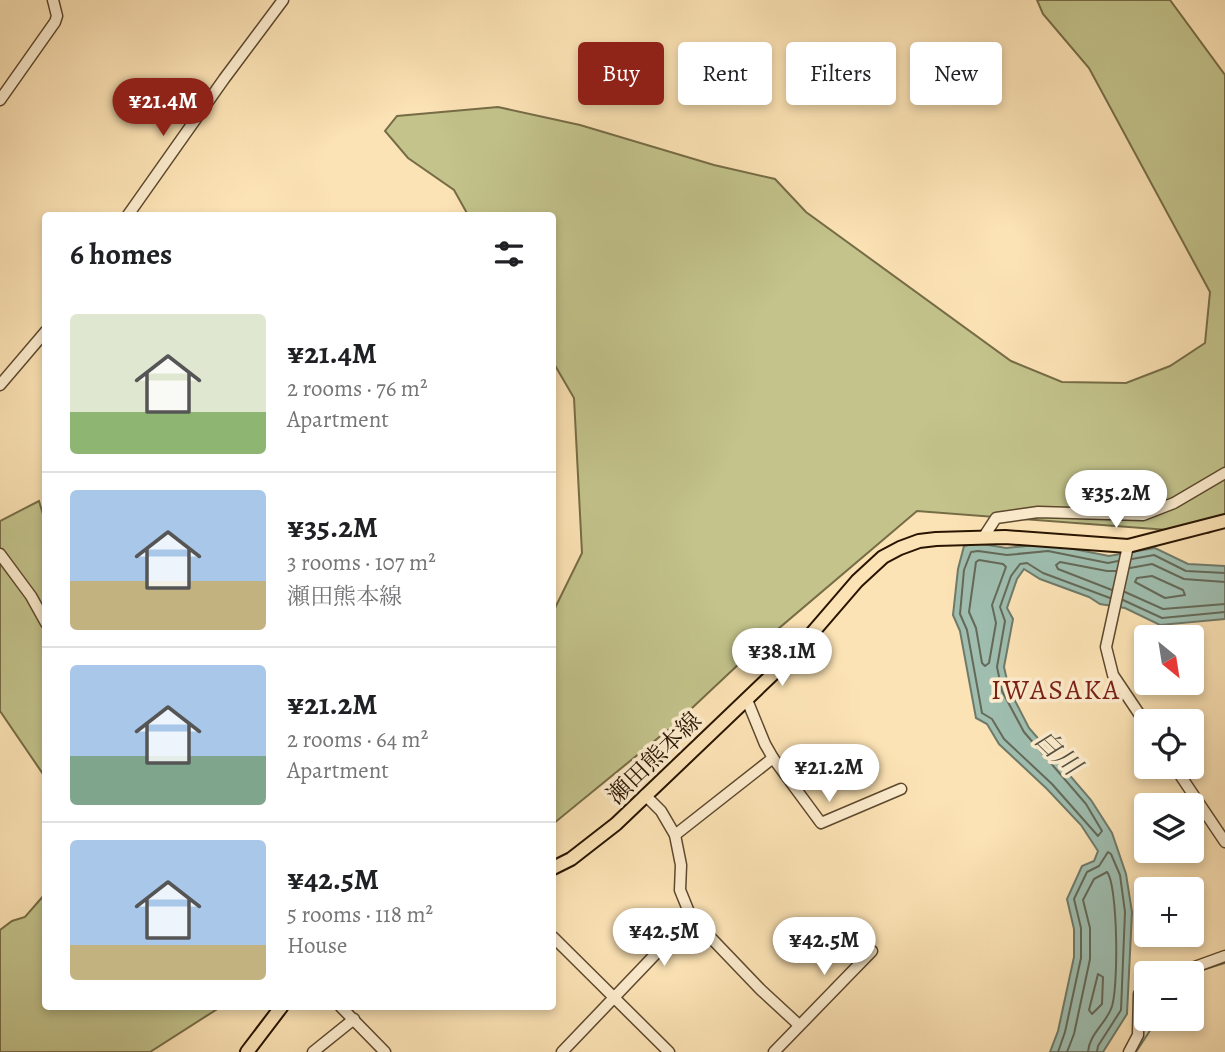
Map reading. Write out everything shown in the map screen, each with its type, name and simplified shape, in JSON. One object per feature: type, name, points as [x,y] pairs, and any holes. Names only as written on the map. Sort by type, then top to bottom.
[{"type":"main road","name":"瀬田熊本線","points":[[556,866],[594,842],[747,700],[804,643],[857,581],[883,557],[919,541],[1005,537],[1127,549],[1225,521]]},
{"type":"main road","points":[[247,1052],[279,1010]]},
{"type":"street","points":[[0,100],[55,22],[57,16],[53,0]]},
{"type":"street","points":[[130,212],[223,79],[283,0]]},
{"type":"street","points":[[0,385],[42,336]]},
{"type":"street","points":[[983,538],[996,518],[1025,513],[1143,515],[1174,503],[1225,473]]},
{"type":"street","points":[[1127,549],[1106,647],[1113,675],[1136,709]]},
{"type":"street","points":[[0,554],[42,616]]},
{"type":"street","points":[[747,700],[773,758],[821,823],[901,789]]},
{"type":"street","points":[[675,835],[773,758]]},
{"type":"street","points":[[1183,779],[1225,842]]},
{"type":"street","points":[[645,795],[661,811],[675,835],[681,866],[680,890],[691,917],[799,1026]]},
{"type":"street","points":[[562,1052],[691,917]]},
{"type":"street","points":[[556,940],[669,1052]]},
{"type":"street","points":[[774,1052],[872,951]]},
{"type":"street","points":[[1204,964],[1225,956]]},
{"type":"street","points":[[344,1010],[385,1052]]},
{"type":"street","points":[[313,1052],[354,1019]]},
{"type":"street","points":[[1129,1052],[1138,1031]]},
{"type":"green space","points":[[1037,0],[1170,0],[1225,75],[1225,526],[1208,533],[917,511],[758,646],[674,725],[556,822],[556,606],[582,553],[574,398],[556,367],[556,212],[466,212],[454,190],[408,158],[385,131],[397,116],[498,107],[580,125],[714,165],[775,179],[806,212],[1011,361],[1062,382],[1126,383],[1170,366],[1205,343],[1210,292],[1089,68],[1043,14]]},
{"type":"green space","points":[[39,501],[42,511],[42,773],[0,711],[0,521]]},
{"type":"green space","points":[[42,897],[42,1010],[216,1010],[150,1052],[0,1052],[0,930],[12,921],[25,917]]},
{"type":"water","points":[[977,543],[1006,548],[1048,544],[1109,556],[1155,548],[1188,564],[1225,566],[1225,619],[1160,625],[1125,608],[1100,604],[1089,597],[1040,579],[1024,569],[1017,579],[1007,608],[1013,619],[1004,667],[1009,689],[1029,728],[1091,800],[1112,833],[1126,874],[1132,912],[1127,1014],[1103,1052],[1050,1052],[1058,1031],[1074,957],[1074,929],[1067,899],[1082,866],[1094,861],[1098,851],[1081,825],[999,744],[987,724],[976,718],[960,631],[953,615],[958,569],[964,546]]},
{"type":"waterway","points":[[1204,970],[1225,963]]},
{"type":"waterway","points":[[1136,1052],[1150,1031]]},
{"type":"district","name":"IWASAKA","points":[[1056,689]]},
{"type":"water label","name":"白川","points":[[1058,752]]}]
